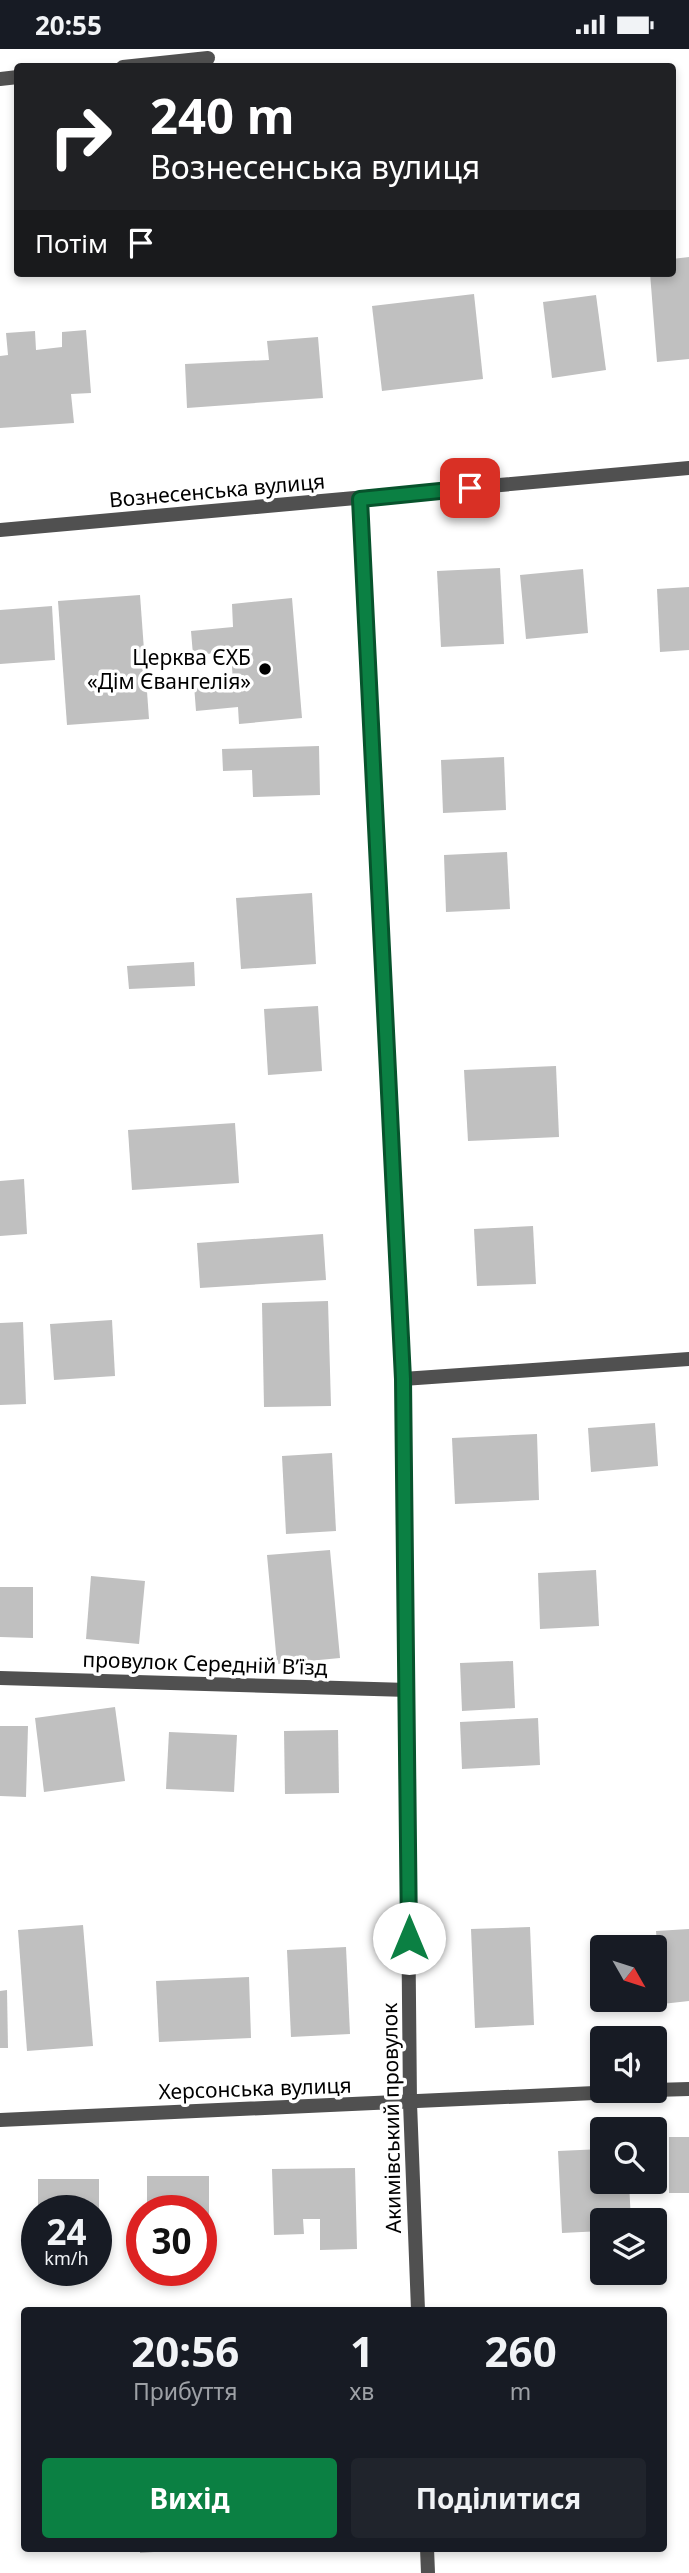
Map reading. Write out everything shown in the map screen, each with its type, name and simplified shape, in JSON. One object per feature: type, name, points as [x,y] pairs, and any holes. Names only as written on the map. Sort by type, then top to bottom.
[{"type":"street","points":[[161,63],[208,58]]},
{"type":"street","name":"Вознесенська вулиця","points":[[0,530],[689,468]]},
{"type":"street","name":"Акимівський провулок","points":[[360,499],[403,1379],[410,2103],[418,2307]]},
{"type":"street","points":[[403,1379],[689,1359]]},
{"type":"street","name":"провулок Середній Вʼїзд","points":[[0,1678],[408,1690]]},
{"type":"street","points":[[667,2090],[689,2089]]},
{"type":"street","name":"Херсонська вулиця","points":[[0,2120],[590,2094]]},
{"type":"street","points":[[427,2552],[428,2573]]},
{"type":"building","points":[[689,257],[689,359],[657,362],[650,277],[676,277],[676,259]]},
{"type":"building","points":[[474,294],[483,379],[382,391],[372,306]]},
{"type":"building","points":[[596,295],[606,370],[552,378],[543,302]]},
{"type":"building","points":[[86,330],[91,393],[71,394],[74,423],[0,428],[0,356],[8,355],[6,333],[35,331],[36,350],[62,347],[62,332]]},
{"type":"building","points":[[318,337],[323,398],[187,408],[185,364],[269,360],[267,341]]},
{"type":"building","points":[[500,568],[504,644],[441,647],[437,571]]},
{"type":"building","points":[[583,569],[588,633],[526,639],[520,575]]},
{"type":"building","points":[[689,587],[689,650],[660,652],[657,589]]},
{"type":"building","points":[[140,595],[149,719],[67,725],[58,601]]},
{"type":"building","name":"Церква ЄХБ «Дім Євангелія»","points":[[292,598],[302,718],[239,724],[238,707],[196,711],[194,685],[233,682],[231,652],[193,655],[191,631],[233,627],[232,604]]},
{"type":"building","points":[[52,606],[55,660],[0,664],[0,610]]},
{"type":"building","points":[[319,746],[320,795],[253,797],[252,770],[223,771],[222,749]]},
{"type":"building","points":[[504,757],[506,810],[443,813],[441,760]]},
{"type":"building","points":[[507,852],[510,909],[446,912],[444,855]]},
{"type":"building","points":[[312,893],[316,964],[241,969],[236,898]]},
{"type":"building","points":[[194,962],[195,986],[129,989],[127,966]]},
{"type":"building","points":[[318,1006],[322,1071],[268,1075],[264,1009]]},
{"type":"building","points":[[556,1066],[559,1137],[468,1141],[464,1070]]},
{"type":"building","points":[[235,1123],[239,1183],[132,1190],[128,1130]]},
{"type":"building","points":[[24,1179],[27,1234],[0,1236],[0,1181]]},
{"type":"building","points":[[533,1226],[536,1284],[477,1286],[474,1229]]},
{"type":"building","points":[[323,1234],[326,1280],[200,1288],[197,1243]]},
{"type":"building","points":[[328,1301],[331,1406],[264,1407],[262,1303]]},
{"type":"building","points":[[112,1320],[115,1376],[54,1380],[50,1324]]},
{"type":"building","points":[[23,1322],[26,1404],[0,1405],[0,1323]]},
{"type":"building","points":[[655,1423],[658,1466],[591,1472],[588,1428]]},
{"type":"building","points":[[537,1434],[539,1500],[455,1504],[452,1438]]},
{"type":"building","points":[[332,1453],[336,1531],[286,1534],[282,1456]]},
{"type":"building","points":[[330,1550],[340,1658],[277,1664],[267,1555]]},
{"type":"building","points":[[596,1570],[599,1626],[540,1629],[538,1573]]},
{"type":"building","points":[[91,1576],[145,1581],[139,1644],[86,1639]]},
{"type":"building","points":[[0,1587],[33,1587],[33,1638],[0,1637]]},
{"type":"building","points":[[513,1661],[515,1708],[462,1711],[460,1663]]},
{"type":"building","points":[[115,1707],[125,1781],[44,1792],[35,1718]]},
{"type":"building","points":[[538,1718],[540,1765],[462,1769],[460,1722]]},
{"type":"building","points":[[0,1726],[28,1726],[26,1797],[0,1796]]},
{"type":"building","points":[[338,1730],[339,1793],[285,1794],[284,1731]]},
{"type":"building","points":[[169,1732],[237,1735],[234,1792],[166,1789]]},
{"type":"building","points":[[83,1925],[93,2046],[27,2051],[18,1930]]},
{"type":"building","points":[[530,1927],[534,2025],[475,2028],[471,1929]]},
{"type":"building","points":[[689,1929],[689,2001],[667,2003],[667,1935],[656,1935],[656,1931]]},
{"type":"building","points":[[346,1947],[350,2034],[291,2037],[287,1950]]},
{"type":"building","points":[[249,1977],[251,2038],[159,2042],[156,1981]]},
{"type":"building","points":[[7,1990],[8,2048],[0,2048],[0,1991]]},
{"type":"building","points":[[669,2137],[689,2137],[689,2193],[669,2193]]},
{"type":"building","points":[[590,2150],[590,2194],[630,2194],[630,2208],[590,2208],[590,2232],[562,2233],[558,2151]]},
{"type":"building","points":[[355,2168],[357,2249],[320,2250],[320,2219],[303,2219],[304,2234],[274,2235],[272,2169]]},
{"type":"building","points":[[147,2176],[209,2176],[209,2195],[147,2195]]},
{"type":"building","points":[[38,2179],[99,2179],[99,2195],[38,2195]]},
{"type":"place","name":"Церква ЄХБ «Дім Євангелія»","points":[[265,669]]},
{"type":"route","points":[[409,1938],[403,1379],[360,499],[470,488]]}]
